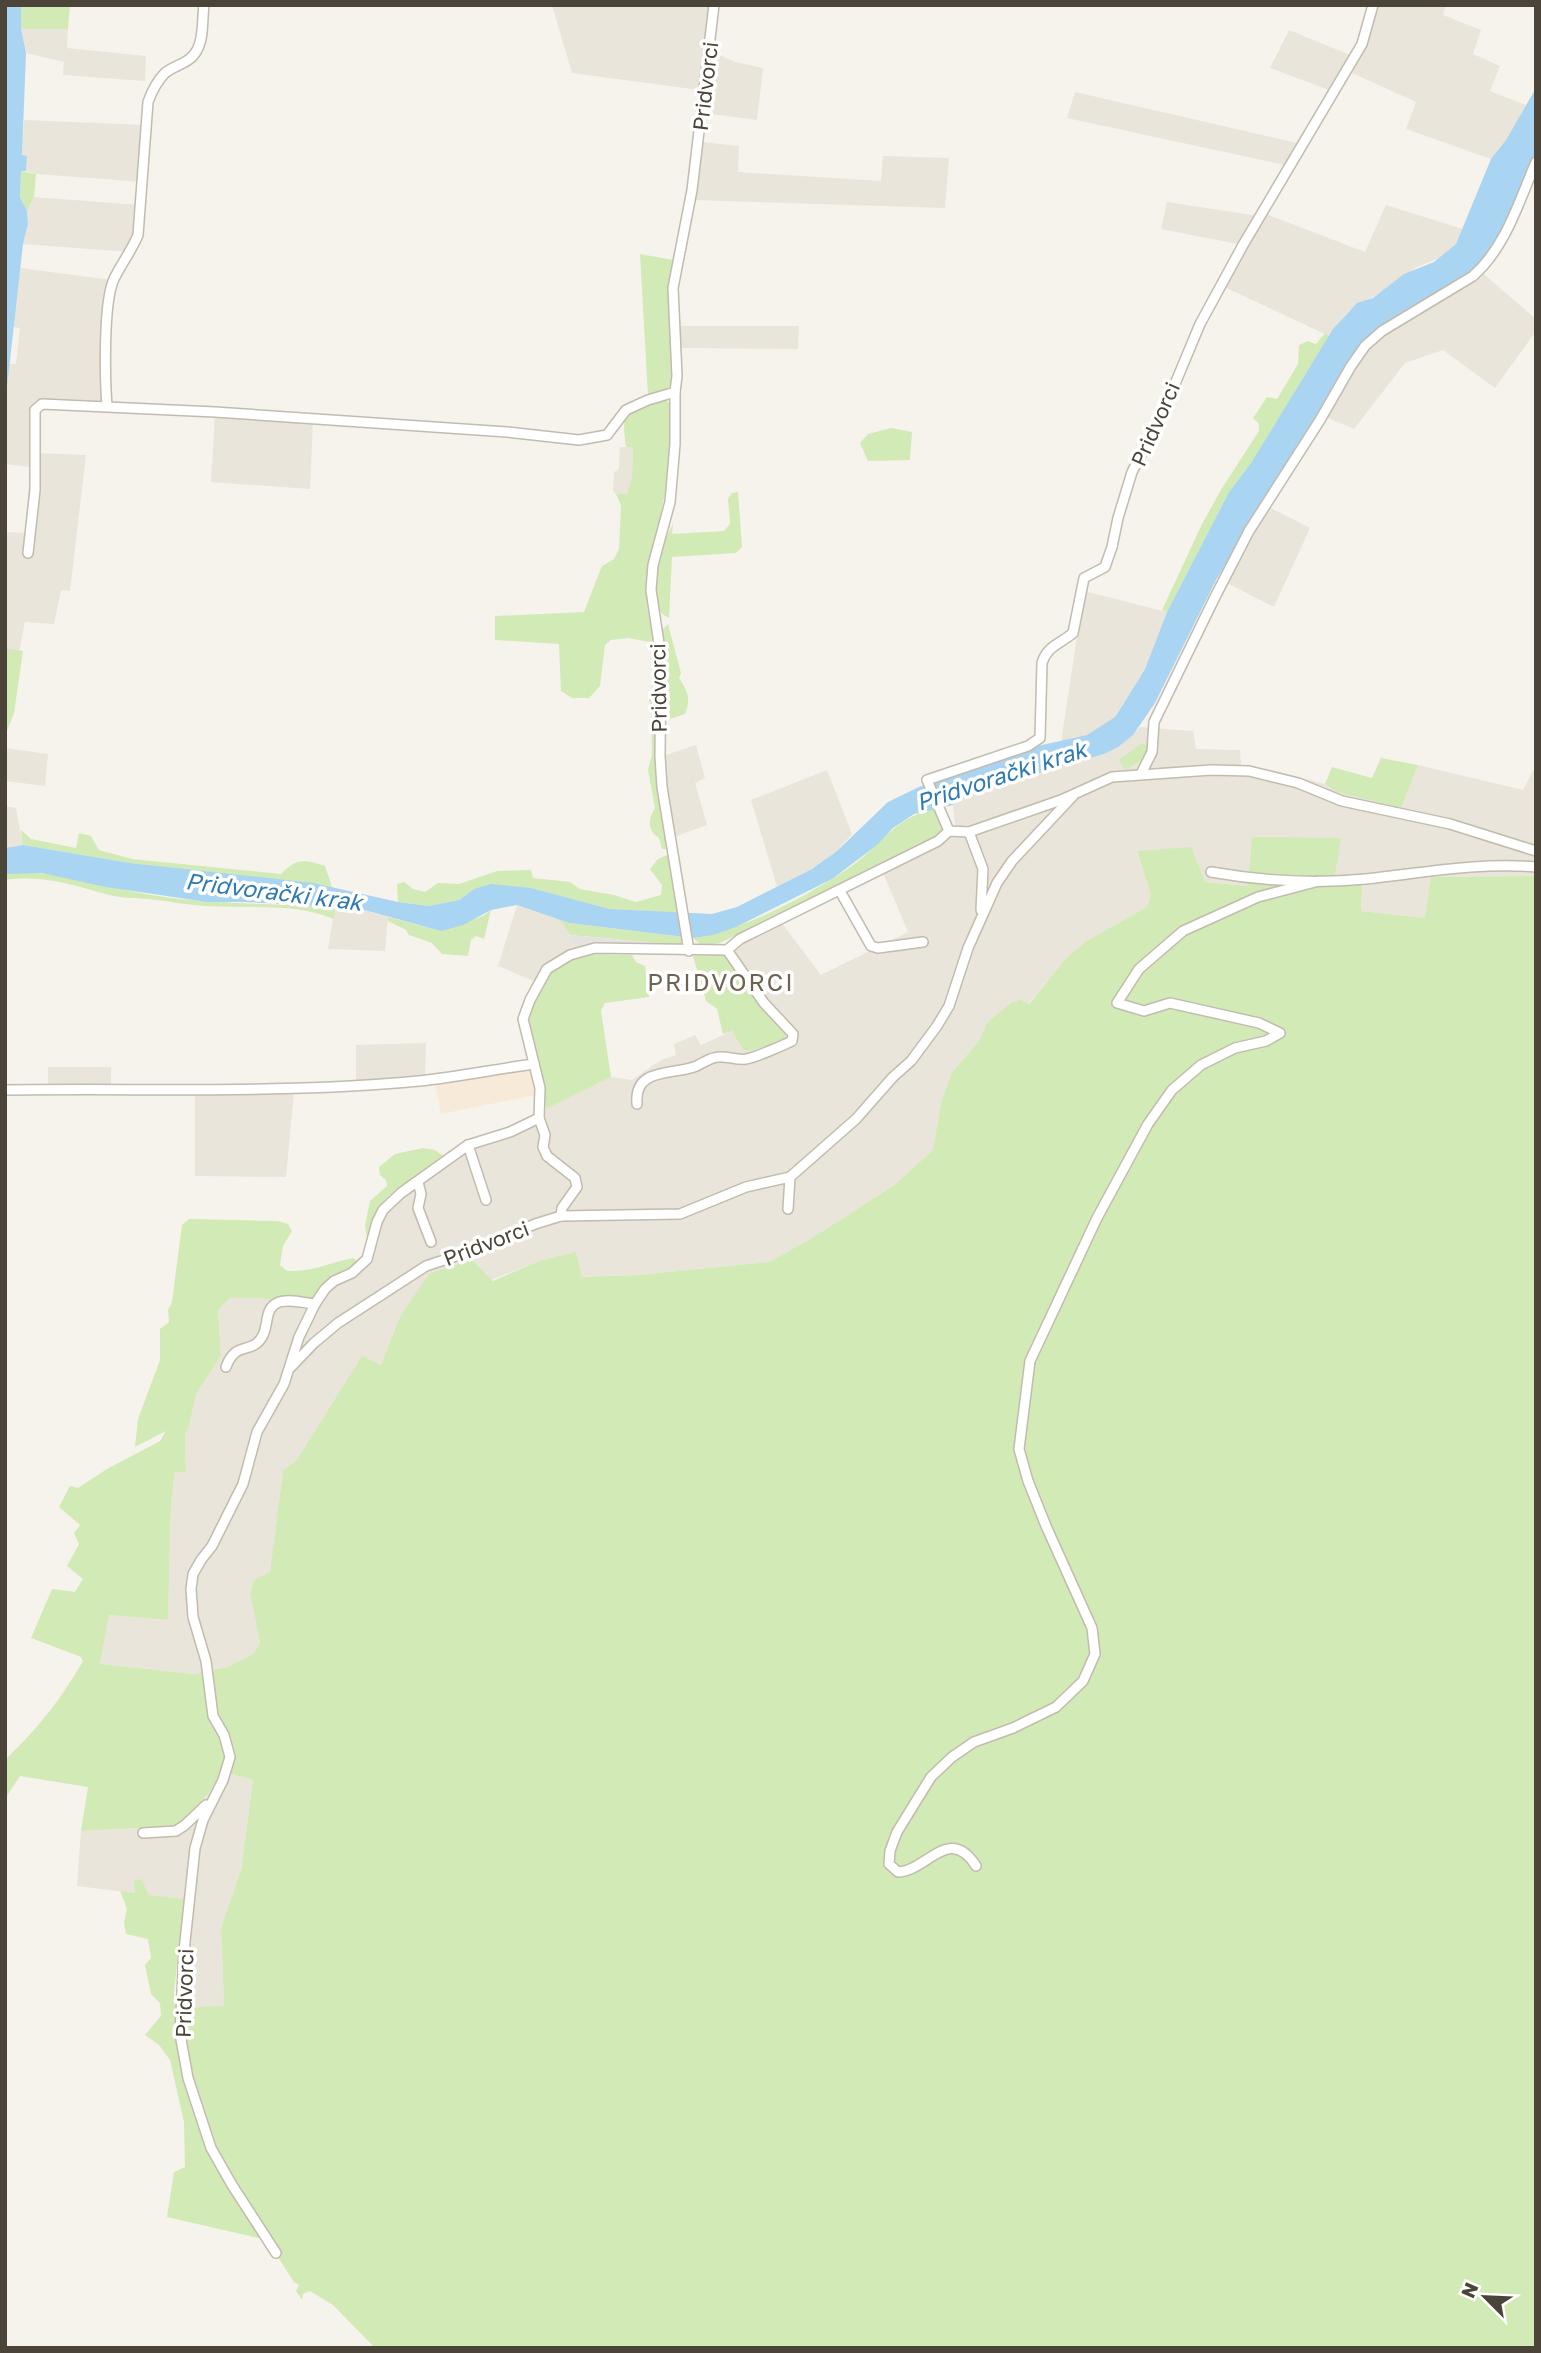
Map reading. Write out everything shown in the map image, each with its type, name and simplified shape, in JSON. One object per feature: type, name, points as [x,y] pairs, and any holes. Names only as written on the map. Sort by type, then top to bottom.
[{"type":"street","points":[[107,406],[108,307],[113,281],[138,236],[148,102],[153,88],[166,72],[187,62],[195,54],[200,44],[204,5]]},
{"type":"street","name":"Pridvorci","points":[[690,951],[662,787],[661,657],[651,590],[653,565],[670,502],[675,444],[677,376],[673,288],[692,190],[714,5]]},
{"type":"street","name":"Pridvorci","points":[[949,831],[927,780],[1028,746],[1040,738],[1042,663],[1045,655],[1050,648],[1073,633],[1084,578],[1089,573],[1097,573],[1105,567],[1109,559],[1132,472],[1162,415],[1200,324],[1236,256],[1358,50],[1367,31],[1373,5]]},
{"type":"street","points":[[1141,774],[1152,752],[1154,722],[1220,586],[1249,531],[1320,420],[1350,366],[1364,346],[1382,331],[1485,266],[1495,252],[1536,162]]},
{"type":"street","points":[[28,553],[35,490],[35,410],[42,404],[507,432],[579,440],[607,435],[626,410],[675,392]]},
{"type":"street","points":[[561,1216],[562,1208],[578,1187],[575,1178],[547,1156],[543,1147],[545,1135],[539,1118],[540,1088],[523,1019],[547,969],[555,962],[583,950],[727,950],[740,939],[770,923],[938,841],[949,831],[969,832],[1112,777],[1211,770],[1249,771],[1298,783],[1342,801],[1450,824],[1536,851]]},
{"type":"street","points":[[788,1209],[790,1177],[856,1119],[911,1061],[937,1026],[949,1006],[981,915],[997,883],[1012,861],[1077,792]]},
{"type":"street","points":[[969,832],[983,869],[981,915]]},
{"type":"street","points":[[1211,872],[1253,879],[1319,881],[1365,879],[1468,867],[1536,867]]},
{"type":"street","points":[[976,1866],[969,1855],[942,1849],[907,1871],[898,1872],[889,1864],[890,1851],[897,1832],[931,1777],[952,1757],[974,1742],[1013,1728],[1056,1707],[1083,1681],[1095,1654],[1092,1628],[1046,1526],[1019,1449],[1030,1361],[1097,1219],[1148,1124],[1172,1090],[1201,1066],[1235,1048],[1266,1041],[1280,1034],[1259,1023],[1170,1003],[1144,1011],[1117,1003],[1139,969],[1183,931],[1258,897],[1319,881]]},
{"type":"street","points":[[840,891],[871,946],[878,948],[923,942]]},
{"type":"street","points":[[637,1104],[636,1093],[642,1083],[655,1075],[693,1067],[715,1057],[750,1059],[792,1041],[793,1034],[764,1003],[727,950]]},
{"type":"street","points":[[5,1090],[353,1086],[422,1081],[534,1063]]},
{"type":"street","name":"Pridvorci","points":[[276,2253],[211,2148],[188,2078],[181,2046],[180,2008],[195,1848],[202,1820],[223,1780],[230,1757],[224,1735],[211,1707],[206,1661],[193,1617],[193,1574],[212,1546],[243,1484],[253,1444],[263,1419],[284,1384],[299,1337],[315,1304],[334,1281],[352,1273],[367,1259],[383,1210],[390,1202],[468,1145],[510,1132],[539,1118]]},
{"type":"street","points":[[468,1145],[486,1200]]},
{"type":"street","name":"Pridvorci","points":[[289,1370],[314,1343],[338,1323],[426,1266],[561,1216],[680,1214],[746,1187],[790,1177]]},
{"type":"street","points":[[418,1182],[421,1194],[418,1208],[431,1242]]},
{"type":"street","points":[[226,1367],[233,1354],[240,1349],[249,1348],[263,1336],[273,1305],[281,1301],[315,1304]]},
{"type":"street","name":"Pridvorci","points":[[144,1833],[176,1831],[186,1825],[212,1799]]},
{"type":"shaded area","points":[[552,5],[714,5],[709,50],[735,62],[763,68],[757,120],[704,113],[707,91],[572,73]]},
{"type":"shaded area","points":[[1373,5],[1446,5],[1443,15],[1481,30],[1473,54],[1500,66],[1490,91],[1526,105],[1506,140],[1491,159],[1406,129],[1416,102],[1350,72],[1334,92],[1270,68],[1289,30],[1355,57]]},
{"type":"shaded area","points":[[21,29],[68,29],[67,48],[146,56],[145,81],[63,75],[64,62],[26,53]]},
{"type":"shaded area","points":[[1075,92],[1302,144],[1289,166],[1067,118]]},
{"type":"shaded area","points":[[24,120],[145,125],[142,182],[26,171],[27,156],[22,155]]},
{"type":"shaded area","points":[[702,142],[739,146],[738,172],[881,181],[883,156],[949,158],[945,208],[694,200]]},
{"type":"shaded area","points":[[34,197],[140,205],[130,252],[23,244],[28,224],[27,211]]},
{"type":"shaded area","points":[[1167,202],[1259,216],[1266,214],[1365,252],[1386,205],[1463,229],[1456,244],[1444,256],[1415,268],[1382,292],[1349,310],[1329,336],[1220,285],[1242,245],[1161,229]]},
{"type":"shaded area","points":[[20,268],[112,280],[104,402],[37,404],[36,453],[86,455],[70,591],[61,590],[54,624],[25,622],[19,652],[5,648],[5,532],[25,533],[30,467],[5,464],[5,405],[9,364],[16,364],[20,328],[13,327]]},
{"type":"shaded area","points":[[1478,269],[1536,319],[1536,331],[1495,388],[1443,350],[1405,363],[1354,429],[1321,415],[1347,362],[1371,334]]},
{"type":"shaded area","points":[[678,326],[799,326],[798,349],[679,348]]},
{"type":"shaded area","points":[[215,414],[313,420],[310,489],[211,482]]},
{"type":"shaded area","points":[[620,447],[633,447],[632,478],[627,495],[613,491],[614,472],[619,469]]},
{"type":"shaded area","points":[[1263,504],[1310,528],[1274,607],[1217,578]]},
{"type":"shaded area","points":[[1084,591],[1167,612],[1145,669],[1115,717],[1088,735],[1061,742]]},
{"type":"shaded area","points":[[1140,727],[1193,731],[1196,749],[1240,750],[1241,765],[1276,771],[1325,784],[1337,792],[1401,807],[1418,765],[1523,790],[1536,765],[1536,876],[1431,877],[1426,918],[1361,911],[1363,885],[1335,877],[1340,838],[1249,886],[1205,882],[1137,852],[1151,895],[1147,907],[1088,940],[1066,958],[1028,1004],[987,1023],[979,1041],[952,1072],[933,1150],[893,1186],[769,1262],[638,1275],[582,1277],[576,1253],[539,1261],[399,1317],[381,1366],[362,1357],[296,1461],[283,1470],[270,1572],[254,1580],[250,1593],[260,1643],[253,1654],[227,1667],[194,1674],[100,1664],[109,1615],[168,1620],[171,1504],[175,1472],[186,1472],[185,1434],[196,1394],[221,1356],[218,1310],[230,1298],[315,1298],[329,1290],[367,1263],[374,1254],[379,1226],[397,1199],[474,1146],[542,1119],[546,1109],[611,1077],[632,1080],[661,1060],[676,1055],[674,1044],[695,1035],[701,1045],[732,1031],[743,1050],[782,1043],[787,1037],[766,1011],[731,957],[738,943],[781,922],[821,975],[908,932],[883,873],[942,843],[955,827],[953,805],[975,792],[1104,754],[1133,735]]},
{"type":"shaded area","points":[[696,745],[705,778],[695,783],[707,825],[674,837],[665,790],[663,756]]},
{"type":"shaded area","points":[[5,748],[48,754],[45,786],[5,781]]},
{"type":"shaded area","points":[[827,770],[852,834],[837,851],[812,869],[777,887],[751,800]]},
{"type":"shaded area","points":[[5,806],[16,808],[23,845],[5,848]]},
{"type":"shaded area","points":[[517,905],[562,923],[575,949],[552,961],[536,982],[498,966]]},
{"type":"shaded area","points":[[335,907],[357,908],[388,917],[385,951],[328,949]]},
{"type":"shaded area","points":[[570,935],[647,942],[654,943],[656,947],[586,946],[575,949]]},
{"type":"shaded area","points":[[426,1043],[425,1078],[356,1084],[356,1045]]},
{"type":"shaded area","points":[[48,1067],[111,1067],[111,1087],[48,1087]]},
{"type":"shaded area","points":[[531,1068],[536,1095],[441,1114],[435,1082]]},
{"type":"shaded area","points":[[195,1091],[294,1092],[286,1177],[195,1176]]},
{"type":"shaded area","points":[[222,1771],[253,1780],[241,1870],[221,1928],[224,2007],[180,2008],[189,1900],[77,1886],[81,1831],[178,1826],[209,1793]]},
{"type":"green space","points":[[21,5],[70,5],[68,29],[21,29]]},
{"type":"green space","points":[[21,171],[36,174],[34,197],[27,211],[20,197]]},
{"type":"green space","points":[[640,254],[673,260],[669,316],[675,360],[674,377],[668,388],[648,396]]},
{"type":"green space","points":[[1325,333],[1329,336],[1251,463],[1229,492],[1167,612],[1162,610],[1202,524],[1259,431],[1259,424],[1253,418],[1267,397],[1277,399],[1298,364],[1299,345],[1308,341],[1316,344]]},
{"type":"green space","points":[[657,401],[667,401],[671,405],[668,478],[647,583],[648,613],[657,653],[657,787],[668,849],[662,849],[650,824],[655,808],[648,770],[652,754],[650,642],[628,638],[611,640],[605,645],[600,686],[589,698],[572,698],[561,691],[559,644],[495,640],[495,616],[584,612],[602,566],[614,559],[619,549],[621,505],[616,494],[627,494],[632,477],[633,447],[626,447],[625,420],[631,412]]},
{"type":"green space","points":[[891,428],[912,432],[910,460],[868,461],[860,443],[868,434]]},
{"type":"green space","points":[[738,492],[742,547],[736,553],[672,557],[669,618],[660,611],[653,588],[658,560],[673,524],[672,534],[724,531],[730,524],[728,499],[732,493]]},
{"type":"green space","points":[[668,624],[681,673],[679,678],[688,699],[685,714],[664,721],[665,644],[661,631]]},
{"type":"green space","points":[[5,648],[23,651],[14,713],[5,736]]},
{"type":"green space","points":[[1141,744],[1147,745],[1148,757],[1125,770],[1119,760]]},
{"type":"green space","points":[[1381,758],[1418,765],[1401,808],[1337,792],[1325,784],[1332,767],[1372,778]]},
{"type":"green space","points":[[935,808],[943,834],[720,943],[702,946],[693,938],[733,928],[801,897],[857,862],[892,830],[910,818]]},
{"type":"green space","points":[[21,830],[31,839],[76,848],[79,833],[91,836],[99,850],[132,859],[281,874],[301,861],[311,862],[325,866],[332,887],[130,863],[23,845]]},
{"type":"green space","points":[[1252,837],[1341,838],[1335,876],[1363,875],[1361,911],[1425,918],[1431,877],[1536,876],[1536,2348],[375,2348],[333,2305],[310,2291],[303,2294],[302,2300],[296,2291],[299,2285],[294,2282],[267,2240],[167,2217],[174,2172],[185,2167],[184,2122],[170,2060],[159,2045],[145,2035],[161,2016],[160,2003],[151,1994],[145,1965],[151,1958],[148,1939],[126,1934],[124,1922],[127,1909],[120,1891],[135,1893],[134,1881],[141,1879],[149,1895],[185,1899],[174,1992],[176,2022],[180,2008],[224,2006],[221,1928],[241,1870],[253,1780],[222,1771],[209,1793],[178,1826],[81,1831],[88,1787],[20,1776],[5,1799],[5,1760],[48,1714],[83,1661],[81,1657],[31,1638],[52,1589],[75,1592],[83,1579],[67,1566],[79,1544],[74,1533],[80,1525],[59,1507],[70,1486],[78,1488],[160,1441],[166,1431],[135,1447],[138,1419],[160,1360],[160,1329],[169,1322],[168,1310],[172,1302],[182,1225],[189,1219],[278,1221],[288,1224],[292,1231],[283,1246],[280,1265],[287,1271],[313,1269],[353,1258],[360,1263],[315,1298],[230,1298],[218,1310],[221,1356],[196,1394],[185,1434],[186,1472],[175,1472],[171,1504],[168,1620],[109,1615],[100,1664],[194,1674],[227,1667],[253,1654],[260,1643],[250,1593],[254,1580],[270,1572],[283,1470],[296,1461],[362,1356],[381,1365],[399,1318],[430,1273],[472,1260],[493,1281],[539,1261],[576,1252],[582,1277],[638,1275],[769,1262],[893,1186],[933,1150],[942,1100],[952,1072],[979,1041],[987,1023],[1012,1002],[1020,1000],[1029,1004],[1066,958],[1088,940],[1147,907],[1151,895],[1137,851],[1191,847],[1205,882],[1248,886]]},
{"type":"green space","points":[[669,854],[681,913],[610,909],[531,888],[474,889],[459,900],[429,906],[398,902],[397,884],[404,882],[413,889],[425,892],[438,883],[459,884],[497,871],[531,870],[533,878],[570,882],[580,889],[636,902],[661,895],[662,885],[650,869],[658,859]]},
{"type":"green space","points":[[21,872],[55,875],[180,899],[335,907],[334,919],[287,908],[199,905],[115,896],[43,880],[5,880],[5,874]]},
{"type":"green space","points":[[491,910],[484,939],[476,936],[471,940],[468,956],[442,954],[432,943],[409,935],[406,930],[388,921],[388,917],[441,931],[483,916]]},
{"type":"green space","points":[[554,918],[569,923],[684,937],[682,947],[656,947],[647,942],[570,935],[562,923]]},
{"type":"green space","points":[[585,954],[632,955],[636,962],[645,966],[649,997],[605,1003],[601,1011],[611,1077],[546,1109],[543,1082],[527,1019],[541,984],[556,964]]},
{"type":"green space","points":[[693,956],[731,957],[766,1011],[787,1037],[781,1043],[748,1051],[743,1050],[732,1031],[723,1034],[717,1009],[706,1001]]},
{"type":"green space","points":[[423,1148],[435,1150],[445,1157],[383,1202],[368,1243],[365,1226],[370,1201],[387,1186],[386,1180],[380,1175],[379,1167],[395,1154]]},
{"type":"water","points":[[5,5],[21,5],[21,29],[26,53],[22,155],[27,156],[26,171],[21,171],[20,197],[27,211],[28,224],[23,244],[5,405]]},
{"type":"water","name":"Pridvorački krak","points":[[1536,88],[1536,155],[1494,248],[1478,269],[1371,334],[1347,362],[1321,415],[1217,578],[1155,703],[1133,735],[1118,747],[1104,754],[975,792],[953,805],[914,814],[832,879],[736,927],[693,938],[569,923],[517,905],[491,910],[463,925],[441,931],[357,908],[207,902],[106,887],[42,873],[5,874],[5,848],[23,845],[130,863],[313,883],[398,902],[429,906],[459,900],[474,889],[491,884],[531,888],[610,909],[712,914],[737,907],[812,869],[837,851],[888,802],[919,787],[1033,747],[1087,735],[1115,717],[1145,669],[1167,612],[1229,492],[1251,463],[1333,329],[1357,303],[1373,298],[1404,274],[1434,262],[1456,244],[1491,159],[1506,140]]},
{"type":"district","name":"PRIDVORCI","points":[[721,981]]}]
